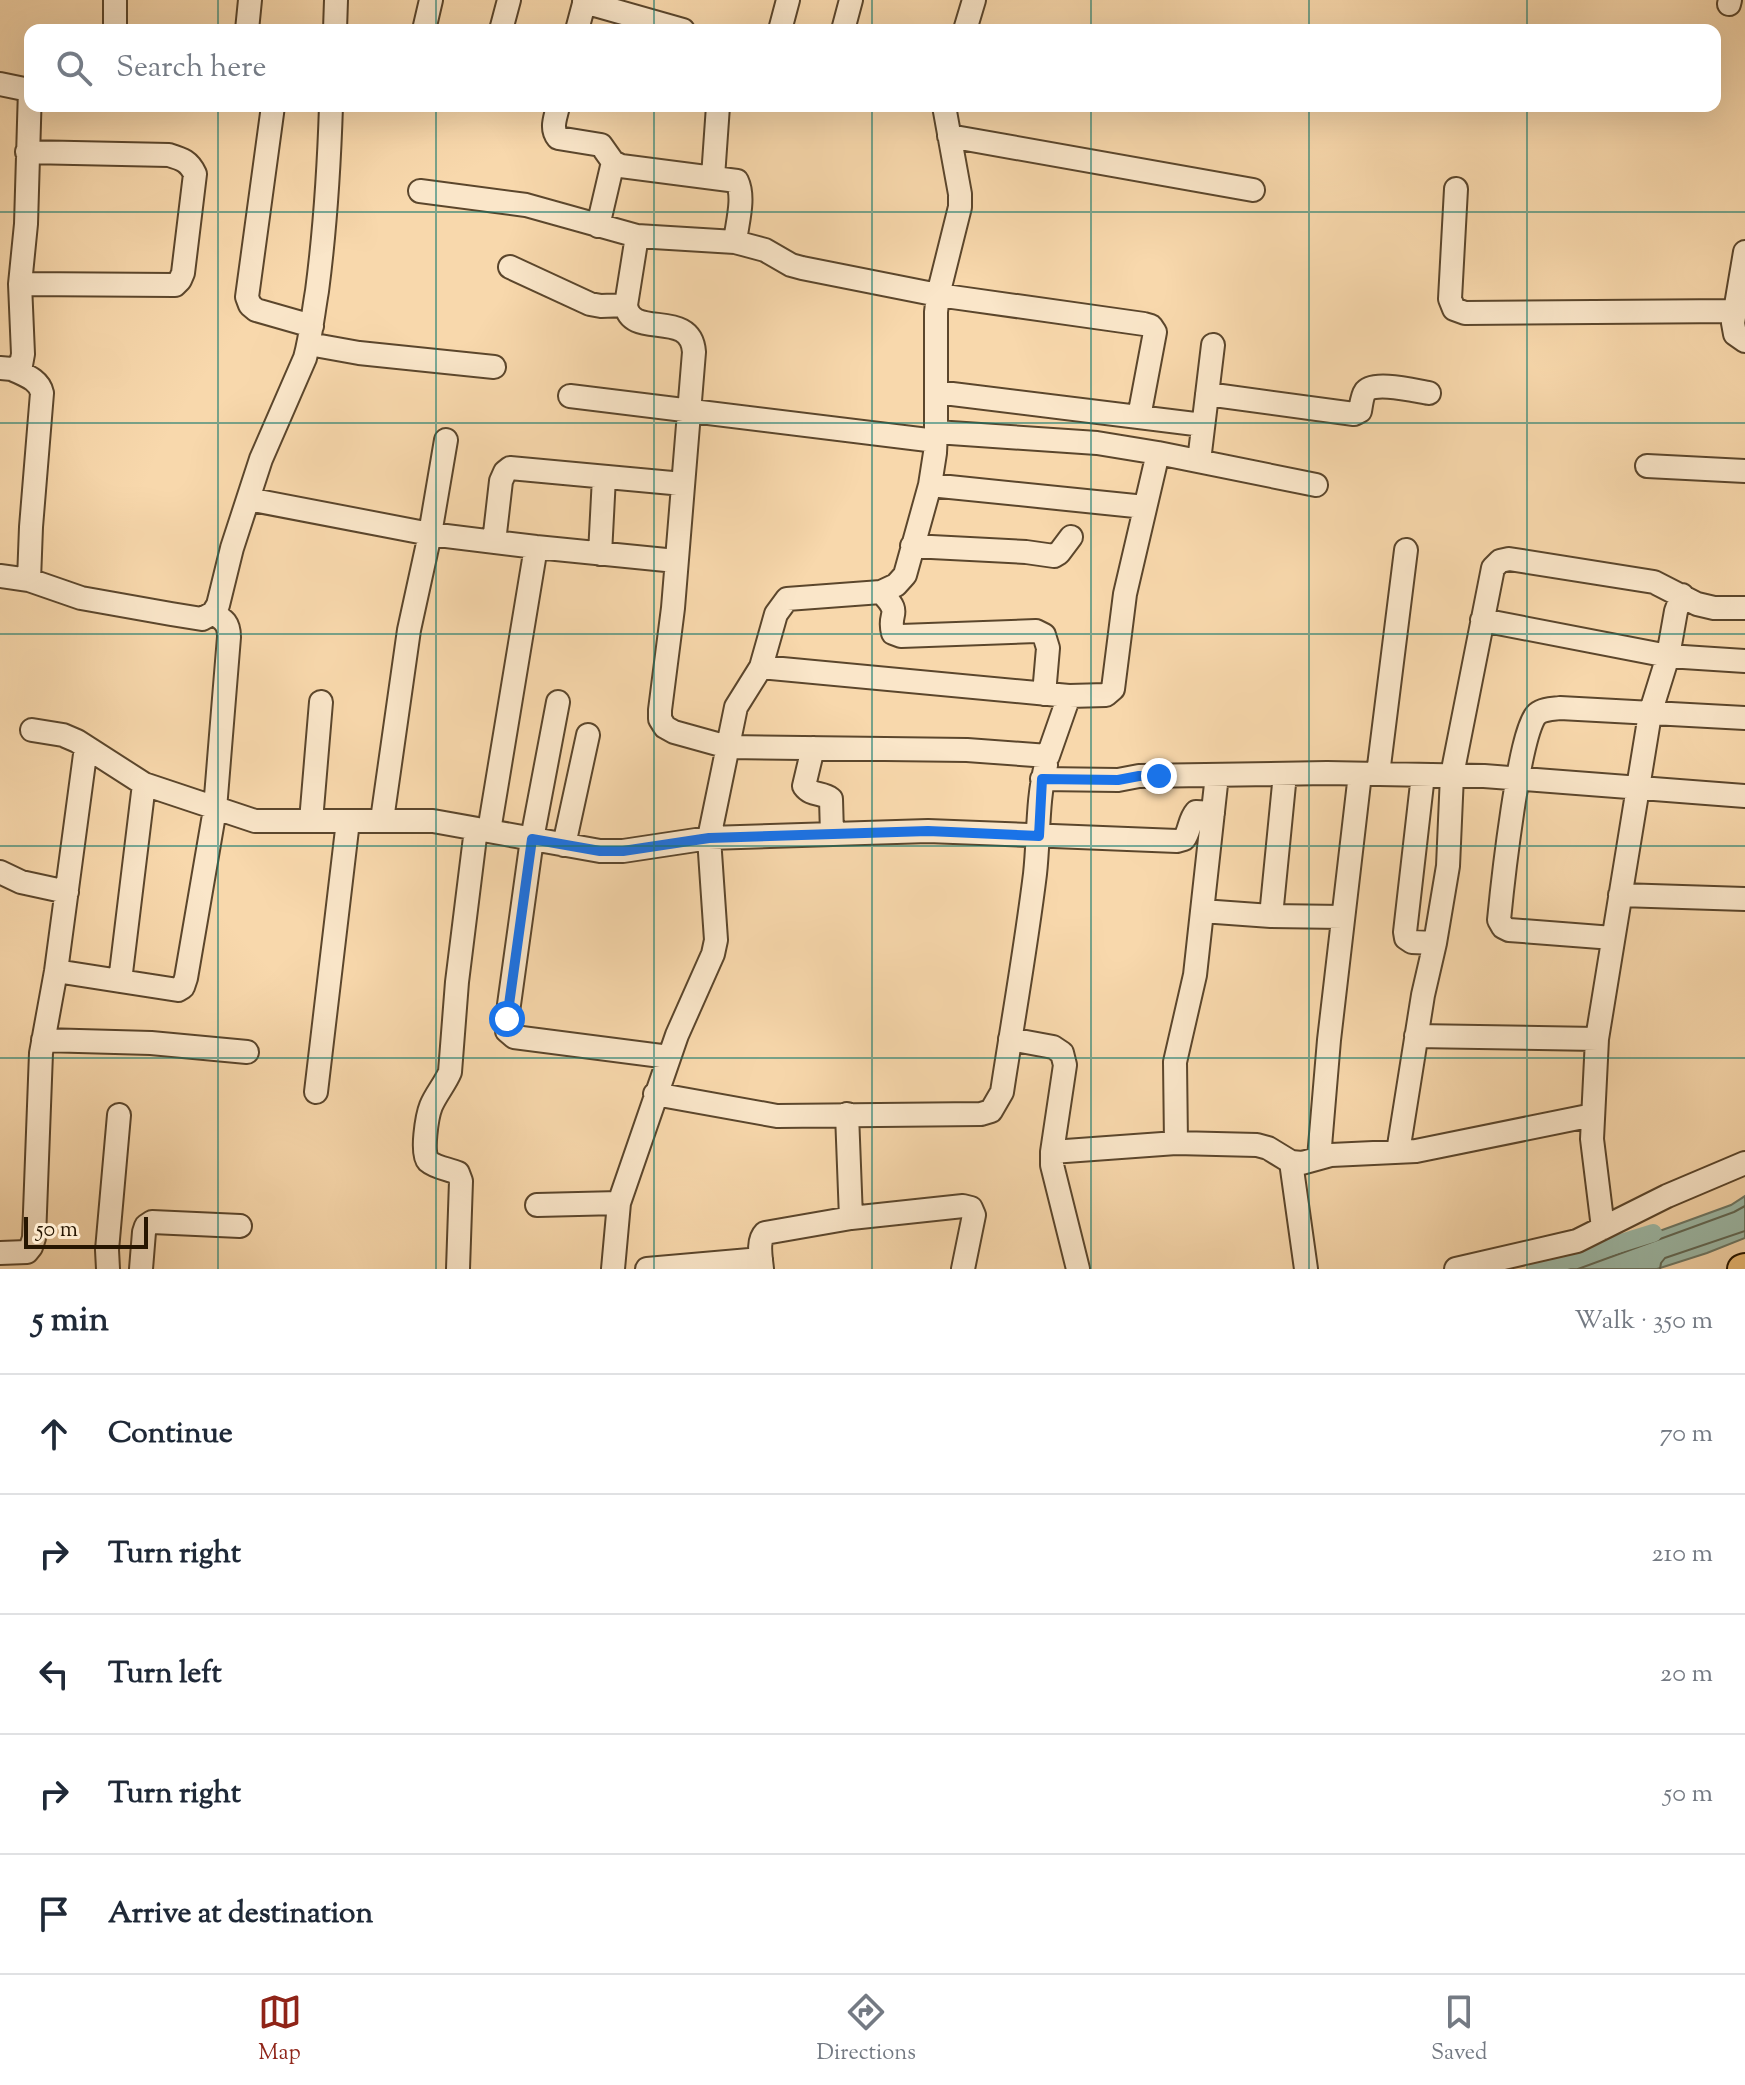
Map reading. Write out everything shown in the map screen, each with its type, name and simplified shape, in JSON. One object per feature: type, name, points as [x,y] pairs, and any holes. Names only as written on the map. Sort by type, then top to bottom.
[{"type":"street","points":[[115,0],[115,24]]},
{"type":"street","points":[[248,24],[250,0]]},
{"type":"street","points":[[335,24],[336,0]]},
{"type":"street","points":[[425,24],[431,0]]},
{"type":"street","points":[[503,24],[509,0]]},
{"type":"street","points":[[782,24],[788,0]]},
{"type":"street","points":[[845,24],[851,0]]},
{"type":"street","points":[[967,24],[974,0]]},
{"type":"street","points":[[579,24],[585,1],[663,24]]},
{"type":"street","points":[[0,84],[24,89]]},
{"type":"street","points":[[6,369],[21,365],[23,354],[20,284],[26,224],[29,112]]},
{"type":"street","points":[[272,112],[247,297],[250,305],[310,335],[393,357],[494,367]]},
{"type":"street","points":[[0,576],[29,580],[81,598],[194,618],[202,619],[213,613],[261,459],[305,358],[321,262],[331,112]]},
{"type":"street","points":[[557,112],[554,133],[558,138],[601,145],[613,162],[628,168],[737,181],[740,188],[735,242]]},
{"type":"street","points":[[713,177],[718,112]]},
{"type":"street","points":[[613,1269],[619,1203],[655,1094],[713,954],[716,940],[709,838],[736,707],[761,667],[776,614],[787,599],[881,592],[896,585],[905,575],[930,485],[936,436],[936,312],[960,207],[945,112]]},
{"type":"street","points":[[949,136],[1253,190]]},
{"type":"street","points":[[20,284],[175,285],[183,273],[195,174],[185,160],[169,155],[27,152]]},
{"type":"street","points":[[598,226],[613,162]]},
{"type":"street","points":[[1456,189],[1450,299],[1454,309],[1465,313],[1735,311]]},
{"type":"street","points":[[420,191],[526,205],[637,236],[735,242],[765,250],[802,268],[938,295],[1151,326],[1155,332],[1139,417]]},
{"type":"street","points":[[637,236],[627,314],[631,319],[680,329],[694,344],[660,719],[665,727],[728,747],[987,750],[1048,756]]},
{"type":"street","points":[[1745,252],[1733,323],[1735,334],[1745,341]]},
{"type":"street","points":[[510,267],[590,304],[626,305]]},
{"type":"street","points":[[1199,461],[1213,345]]},
{"type":"street","points":[[6,369],[36,381],[41,385],[42,393],[29,580]]},
{"type":"street","points":[[1207,394],[1354,414],[1360,411],[1368,388],[1378,386],[1429,393]]},
{"type":"street","points":[[936,392],[1203,425]]},
{"type":"street","points":[[570,396],[936,436],[1097,443],[1316,485]]},
{"type":"street","points":[[382,820],[409,630],[446,440]]},
{"type":"street","points":[[761,667],[1044,694],[1106,695],[1113,689],[1125,594],[1158,453]]},
{"type":"street","points":[[1647,466],[1745,471]]},
{"type":"street","points":[[494,542],[501,481],[510,468],[683,484]]},
{"type":"street","points":[[600,554],[604,477]]},
{"type":"street","points":[[930,485],[1145,507]]},
{"type":"street","points":[[248,499],[430,534],[676,561]]},
{"type":"street","points":[[912,546],[1054,556],[1071,537]]},
{"type":"street","points":[[458,1269],[461,1181],[458,1173],[426,1160],[423,1152],[430,1107],[450,1072],[457,982],[536,547]]},
{"type":"street","points":[[1319,1158],[1343,917],[1406,550]]},
{"type":"street","points":[[1398,1152],[1450,851],[1452,775],[1493,568],[1500,561],[1509,559],[1654,582],[1697,604],[1714,608],[1745,608]]},
{"type":"street","points":[[881,592],[893,605],[893,633],[901,636],[1036,631],[1044,635],[1048,648],[1044,694]]},
{"type":"street","points":[[1603,1228],[1592,1139],[1597,1039],[1650,714],[1682,595]]},
{"type":"street","points":[[56,971],[170,990],[183,987],[215,809],[229,628],[226,621],[213,613]]},
{"type":"street","points":[[1482,620],[1668,656],[1745,661]]},
{"type":"street","points":[[655,1094],[777,1116],[981,1114],[991,1111],[1002,1092],[1033,887],[1042,779],[1069,696]]},
{"type":"street","points":[[311,821],[321,702]]},
{"type":"street","points":[[558,702],[532,839],[507,1031],[514,1037],[669,1057]]},
{"type":"street","points":[[1613,938],[1509,930],[1499,920],[1517,779],[1531,722],[1537,713],[1560,708],[1745,718]]},
{"type":"street","points":[[32,730],[63,735],[144,784],[255,821],[433,821],[600,851],[623,851],[709,838],[928,831],[1177,841],[1188,834],[1191,818],[1196,812],[1213,813]]},
{"type":"street","points":[[564,845],[588,735]]},
{"type":"street","points":[[0,1253],[27,1252],[34,1238],[43,1040],[56,971],[86,747]]},
{"type":"street","points":[[813,748],[804,786],[807,791],[831,799],[832,834]]},
{"type":"street","points":[[1271,916],[1285,774]]},
{"type":"street","points":[[1042,779],[1118,780],[1139,776],[1285,774],[1452,775],[1745,796]]},
{"type":"street","points":[[1176,1143],[1175,1062],[1195,975],[1217,775]]},
{"type":"street","points":[[1423,775],[1405,932],[1406,938],[1412,942],[1435,943]]},
{"type":"street","points":[[120,981],[144,784]]},
{"type":"street","points":[[316,1092],[348,821]]},
{"type":"street","points":[[0,872],[21,882],[67,892]]},
{"type":"street","points":[[1620,895],[1745,899]]},
{"type":"street","points":[[1202,911],[1343,917]]},
{"type":"street","points":[[1416,1036],[1597,1039]]},
{"type":"street","points":[[1010,1039],[1053,1047],[1062,1053],[1065,1065],[1052,1165],[1078,1269]]},
{"type":"street","points":[[43,1040],[151,1043],[247,1052]]},
{"type":"street","points":[[847,1114],[851,1218]]},
{"type":"street","points":[[108,1269],[119,1115]]},
{"type":"street","points":[[1052,1152],[1176,1143],[1257,1145],[1291,1162],[1302,1163],[1331,1155],[1434,1148],[1593,1115]]},
{"type":"street","points":[[1291,1162],[1306,1269]]},
{"type":"street","points":[[1456,1269],[1577,1241],[1667,1196],[1745,1163]]},
{"type":"street","points":[[537,1205],[619,1203]]},
{"type":"street","points":[[647,1269],[761,1264],[761,1236],[765,1233],[851,1218],[963,1206],[971,1208],[974,1215],[963,1269]]},
{"type":"street","points":[[141,1269],[144,1232],[152,1222],[240,1226]]},
{"type":"water","points":[[1745,1196],[1745,1238],[1707,1253],[1657,1269],[1555,1269],[1731,1205]]},
{"type":"waterway","points":[[1537,1269],[1653,1233]]},
{"type":"route","points":[[507,1019],[532,839],[600,851],[623,851],[709,838],[928,831],[1039,836],[1042,779],[1118,780],[1159,776]]}]
